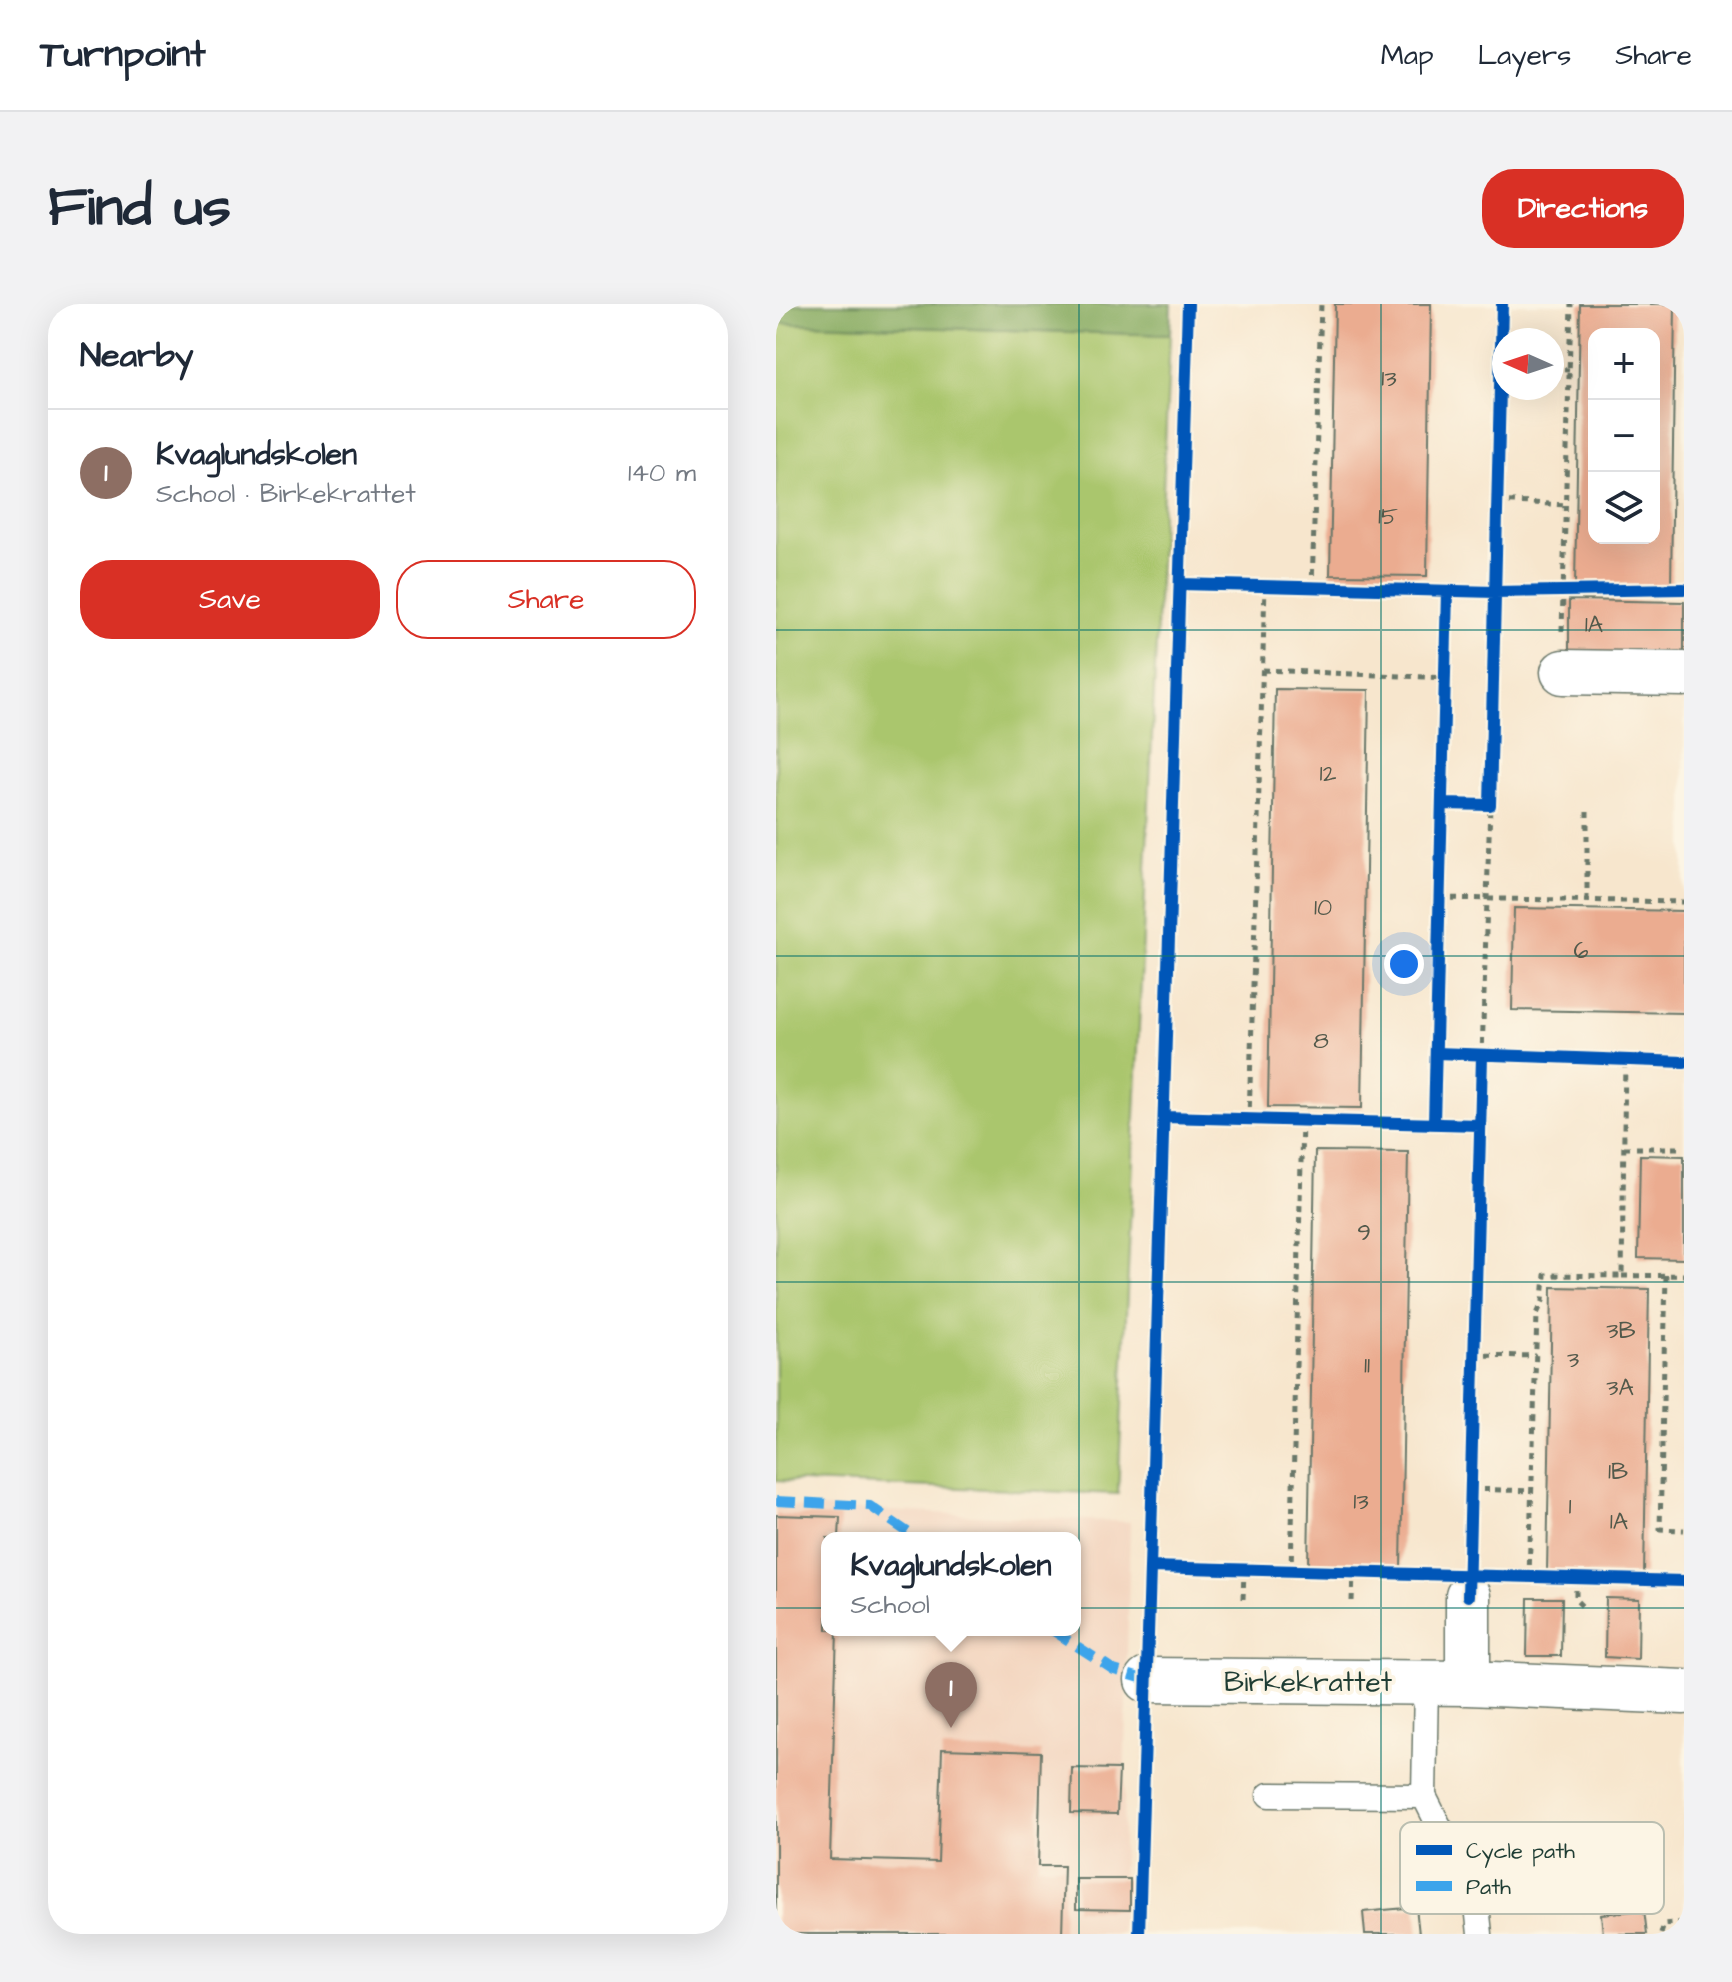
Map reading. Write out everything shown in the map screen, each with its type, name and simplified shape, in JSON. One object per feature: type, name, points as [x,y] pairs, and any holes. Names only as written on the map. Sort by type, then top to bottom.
[{"type":"street","points":[[1561,672],[1684,674]]},
{"type":"street","points":[[1447,1682],[1468,1596]]},
{"type":"street","name":"Birkekrattet","points":[[1147,1680],[1447,1682],[1684,1692]]},
{"type":"lane","points":[[1437,1822],[1424,1796],[1447,1682]]},
{"type":"lane","points":[[1269,1795],[1424,1796]]},
{"type":"lane","points":[[1478,1914],[1480,1934]]},
{"type":"path","points":[[1312,587],[1321,304]]},
{"type":"path","points":[[1561,672],[1571,304]]},
{"type":"path","points":[[1564,370],[1569,370]]},
{"type":"path","points":[[1497,516],[1498,486]]},
{"type":"path","points":[[1497,501],[1566,505]]},
{"type":"path","points":[[1235,1119],[1256,1120],[1265,586]]},
{"type":"path","points":[[1445,694],[1446,663]]},
{"type":"path","points":[[1263,670],[1446,678]]},
{"type":"path","points":[[1481,1070],[1490,790]]},
{"type":"path","points":[[1474,805],[1490,805]]},
{"type":"path","points":[[1587,810],[1587,901]]},
{"type":"path","points":[[1439,913],[1440,882]]},
{"type":"path","points":[[1440,898],[1684,902]]},
{"type":"path","points":[[1622,1276],[1625,1060]]},
{"type":"path","points":[[1291,1571],[1295,1121],[1316,1121]]},
{"type":"path","points":[[1624,1148],[1684,1148]]},
{"type":"path","points":[[1529,1577],[1537,1314],[1543,1301],[1545,1275],[1684,1275]]},
{"type":"path","points":[[1666,1275],[1660,1529],[1684,1530]]},
{"type":"path","points":[[1474,1340],[1474,1370]]},
{"type":"path","points":[[1474,1355],[1536,1356]]},
{"type":"path","points":[[1471,1474],[1471,1504]]},
{"type":"path","points":[[1471,1489],[1533,1491]]},
{"type":"path","points":[[1243,1599],[1244,1570]]},
{"type":"path","points":[[1352,1601],[1353,1572]]},
{"type":"path","points":[[1576,1578],[1576,1600],[1584,1608]]},
{"type":"path","points":[[1661,1934],[1664,1924],[1684,1922]]},
{"type":"shaded area","points":[[776,1506],[1130,1522],[1121,1934],[776,1934]]},
{"type":"green space","points":[[776,304],[1171,304],[1170,335],[776,323]]},
{"type":"green space","points":[[776,323],[1170,335],[1118,1494],[776,1481]]},
{"type":"building","points":[[1335,304],[1431,304],[1427,576],[1330,575]]},
{"type":"building","points":[[1580,304],[1675,304],[1671,586],[1575,585]]},
{"type":"building","points":[[1569,600],[1684,602],[1684,657],[1569,655]]},
{"type":"building","points":[[1275,689],[1369,690],[1362,1108],[1268,1107]]},
{"type":"building","points":[[1514,908],[1684,911],[1684,1013],[1512,1010]]},
{"type":"building","points":[[1315,1151],[1408,1152],[1401,1569],[1308,1568]]},
{"type":"building","points":[[1640,1155],[1684,1156],[1684,1259],[1638,1258]]},
{"type":"building","points":[[1552,1287],[1649,1289],[1644,1575],[1547,1573]]},
{"type":"building","points":[[776,1515],[840,1517],[839,1532],[821,1532],[821,1636],[837,1636],[830,1859],[938,1862],[942,1749],[1041,1752],[1038,1866],[1064,1866],[1062,1934],[776,1934]]},
{"type":"building","points":[[1528,1598],[1562,1598],[1561,1656],[1527,1656]]},
{"type":"building","points":[[1606,1598],[1639,1599],[1638,1659],[1605,1657]]},
{"type":"building","points":[[1072,1768],[1119,1769],[1117,1814],[1071,1813]]},
{"type":"building","points":[[1076,1879],[1130,1879],[1130,1910],[1076,1909]]},
{"type":"building","points":[[1400,1909],[1400,1914],[1417,1914],[1419,1934],[1365,1934],[1363,1912]]},
{"type":"building","points":[[1601,1914],[1644,1914],[1647,1934],[1603,1934]]},
{"type":"marked path","points":[[776,1501],[870,1506],[907,1532]]},
{"type":"marked path","points":[[1061,1636],[1114,1670],[1147,1680]]},
{"type":"cycle path","points":[[1139,1934],[1188,304]]},
{"type":"cycle path","points":[[1443,804],[1490,805],[1502,304]]},
{"type":"cycle path","points":[[1180,584],[1495,592],[1684,589]]},
{"type":"cycle path","points":[[1434,1124],[1447,591]]},
{"type":"cycle path","points":[[1436,1053],[1684,1062]]},
{"type":"cycle path","points":[[1468,1596],[1482,1056]]},
{"type":"cycle path","points":[[1164,1117],[1480,1125]]},
{"type":"cycle path","points":[[1150,1567],[1684,1581]]},
{"type":"place","name":"Kvaglundskolen","points":[[951,1728]]}]
